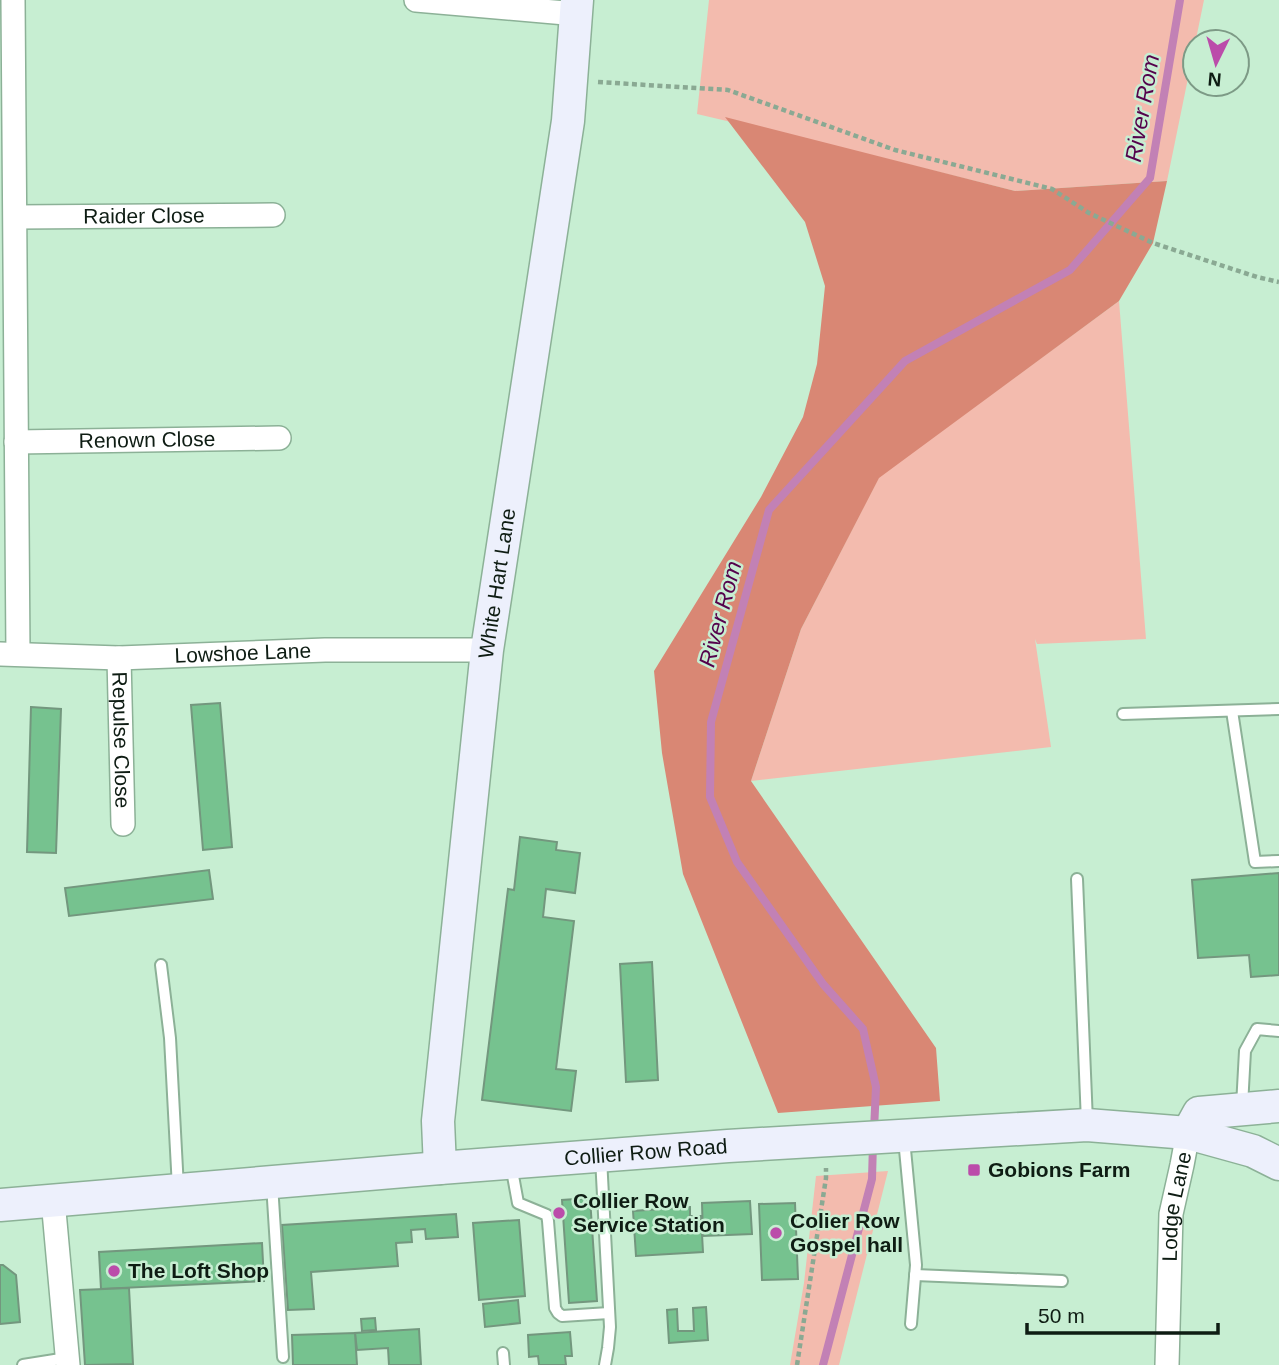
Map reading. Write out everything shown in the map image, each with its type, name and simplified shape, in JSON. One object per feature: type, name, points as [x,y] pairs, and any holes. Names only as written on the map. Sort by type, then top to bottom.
[{"type":"main road","name":"White Hart Lane","points":[[440,1168],[438,1121],[487,650],[568,121],[577,7]]},
{"type":"main road","points":[[1188,1133],[1199,1113],[1279,1106]]},
{"type":"main road","name":"Collier Row Road","points":[[0,1205],[601,1155],[1087,1125],[1188,1133],[1253,1151],[1279,1164]]},
{"type":"street","points":[[9,654],[16,442],[12,329],[16,217],[13,0]]},
{"type":"street","points":[[416,0],[577,7]]},
{"type":"street","name":"Raider Close","points":[[16,217],[274,215]]},
{"type":"street","name":"Renown Close","points":[[16,442],[279,438]]},
{"type":"street","name":"Lowshoe Lane","points":[[9,654],[119,658],[325,650],[487,650]]},
{"type":"street","name":"Repulse Close","points":[[119,658],[123,824]]},
{"type":"street","name":"Lodge Lane","points":[[1167,1365],[1171,1214],[1188,1133]]},
{"type":"street","points":[[53,1200],[68,1362]]},
{"type":"lane","points":[[1123,714],[1279,709]]},
{"type":"lane","points":[[1232,711],[1255,862],[1279,861]]},
{"type":"lane","points":[[1077,879],[1087,1125]]},
{"type":"lane","points":[[161,965],[170,1038],[178,1189]]},
{"type":"lane","points":[[1242,1109],[1245,1051],[1258,1029],[1279,1031]]},
{"type":"lane","points":[[898,1137],[916,1265],[911,1324]]},
{"type":"lane","points":[[601,1155],[609,1313],[608,1348],[604,1365]]},
{"type":"lane","points":[[511,1162],[518,1203],[547,1215],[555,1308],[558,1313],[562,1316],[609,1313]]},
{"type":"lane","points":[[272,1182],[283,1357]]},
{"type":"lane","points":[[915,1275],[1062,1280]]},
{"type":"lane","points":[[23,1365],[68,1362]]},
{"type":"path","points":[[572,80],[728,90],[895,150],[1052,189],[1089,213],[1153,243],[1279,282]]},
{"type":"path","points":[[797,1365],[826,1166]]},
{"type":"shaded area","points":[[709,0],[1204,0],[1198,28],[1181,28],[1181,98],[1184,98],[1167,181],[1015,191],[697,114]]},
{"type":"shaded area","points":[[725,117],[1015,191],[1167,181],[1153,243],[1119,301],[879,478],[801,629],[751,781],[936,1048],[940,1101],[778,1113],[683,874],[662,753],[654,671],[761,497],[803,417],[817,364],[825,286],[805,222]]},
{"type":"shaded area","points":[[1119,301],[1146,639],[1037,644],[1035,639],[1051,747],[751,781],[801,629],[879,477]]},
{"type":"shaded area","points":[[888,1171],[839,1365],[790,1365],[804,1283],[816,1176]]},
{"type":"building","points":[[220,703],[232,847],[203,850],[191,705]]},
{"type":"building","points":[[31,707],[61,709],[56,853],[27,852]]},
{"type":"building","points":[[520,837],[557,842],[556,850],[580,853],[575,893],[546,889],[543,917],[574,921],[556,1069],[576,1071],[571,1111],[482,1100],[508,889],[514,890]]},
{"type":"building","points":[[209,870],[213,899],[69,916],[65,888]]},
{"type":"building","points":[[1279,873],[1279,975],[1251,977],[1249,955],[1198,958],[1192,880]]},
{"type":"building","points":[[652,962],[658,1080],[626,1082],[620,964]]},
{"type":"building","points":[[590,1198],[597,1301],[569,1303],[562,1200]]},
{"type":"building","points":[[750,1201],[752,1234],[703,1236],[702,1203]]},
{"type":"building","points":[[795,1203],[798,1279],[762,1280],[759,1204]]},
{"type":"building","points":[[690,1207],[690,1216],[701,1216],[703,1252],[636,1256],[633,1211]]},
{"type":"building","points":[[456,1214],[458,1237],[426,1239],[425,1229],[411,1230],[412,1242],[396,1243],[398,1266],[311,1272],[314,1309],[288,1310],[282,1225]]},
{"type":"building","points":[[519,1220],[525,1296],[479,1300],[473,1223]]},
{"type":"building","points":[[262,1243],[264,1281],[101,1289],[99,1252]]},
{"type":"building","points":[[0,1265],[16,1275],[20,1322],[0,1324]]},
{"type":"building","points":[[129,1288],[133,1364],[85,1365],[80,1290]]},
{"type":"building","points":[[518,1300],[520,1323],[485,1327],[483,1304]]},
{"type":"building","points":[[706,1307],[708,1340],[669,1343],[667,1310],[677,1309],[678,1331],[694,1331],[693,1308]]},
{"type":"building","points":[[375,1318],[376,1330],[362,1331],[361,1319]]},
{"type":"building","points":[[419,1329],[421,1365],[389,1365],[388,1348],[357,1350],[355,1333]]},
{"type":"building","points":[[570,1332],[572,1356],[565,1356],[566,1365],[539,1365],[538,1356],[529,1357],[528,1335]]},
{"type":"building","points":[[355,1333],[357,1365],[293,1365],[292,1335]]},
{"type":"waterway","name":"River Rom","points":[[874,1130],[876,1087],[863,1029],[823,984],[737,862],[710,797],[711,722],[769,510],[905,361],[1070,270],[1150,178],[1180,0]]},
{"type":"waterway","name":"River Rom","points":[[823,1365],[872,1179],[873,1143]]},
{"type":"place","name":"Gobions Farm","points":[[974,1170]]},
{"type":"place","name":"Collier Row Service Station","points":[[559,1213]]},
{"type":"place","name":"Colier Row Gospel hall","points":[[776,1233]]},
{"type":"place","name":"The Loft Shop","points":[[114,1271]]}]
